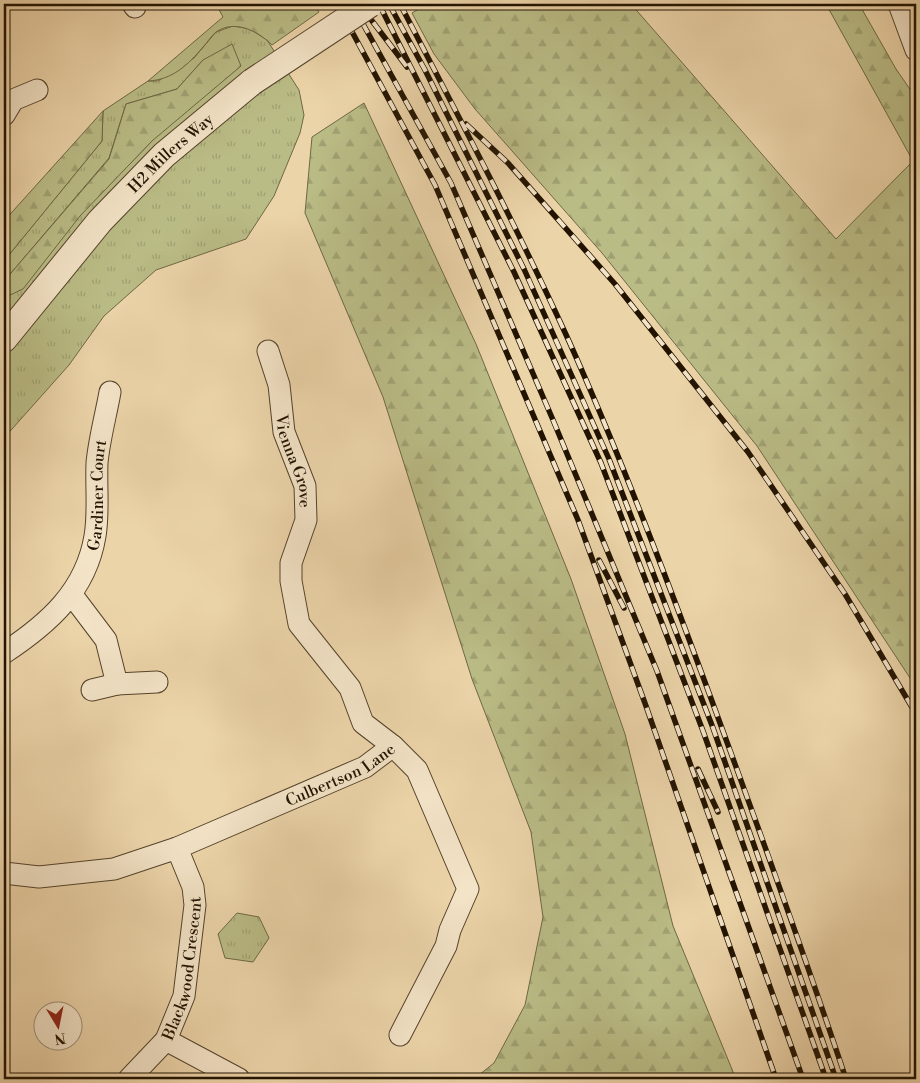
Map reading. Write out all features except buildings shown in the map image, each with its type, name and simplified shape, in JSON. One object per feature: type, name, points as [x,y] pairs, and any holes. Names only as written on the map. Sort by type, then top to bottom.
[{"type":"street","name":"H2 Millers Way","points":[[4,339],[100,221],[164,155],[252,82],[370,4]]},
{"type":"street","points":[[899,4],[916,50]]},
{"type":"street","points":[[4,115],[13,100],[37,90]]},
{"type":"street","name":"Vienna Grove","points":[[268,351],[279,385],[284,432],[305,486],[306,520],[291,562],[291,582],[299,624],[350,688],[363,723],[393,746]]},
{"type":"street","name":"Gardiner Court","points":[[4,653],[37,631],[72,595],[90,558],[96,535],[97,462],[110,392]]},
{"type":"street","points":[[72,595],[106,640],[117,684]]},
{"type":"street","points":[[92,690],[117,684],[156,682]]},
{"type":"street","name":"Culbertson Lane","points":[[4,873],[39,877],[114,869],[177,848],[365,767],[393,746],[418,770],[468,889],[450,930],[446,946],[400,1034]]},
{"type":"street","name":"Blackwood Crescent","points":[[130,1079],[166,1040],[184,996],[195,905],[193,887],[177,848]]},
{"type":"street","points":[[166,1040],[239,1079]]},
{"type":"green space","points":[[216,4],[314,4],[319,12],[272,45],[260,35],[246,28],[223,28],[214,34],[191,60],[172,75],[148,81],[223,17]]},
{"type":"green space","points":[[427,4],[631,4],[836,239],[913,161],[826,4],[859,4],[896,69],[916,98],[916,687],[757,446],[602,253],[475,109],[434,54],[412,13]]},
{"type":"green space","points":[[233,26],[250,29],[267,40],[299,90],[304,115],[300,133],[274,196],[246,239],[156,270],[104,316],[69,365],[4,438],[4,261],[102,141],[103,111],[148,81],[158,81],[194,58],[216,32]],"holes":[[[203,60],[152,141],[79,216],[5,280],[109,158],[126,104],[177,89]]]},
{"type":"green space","points":[[232,44],[241,66],[152,141],[80,216],[23,289],[8,296],[5,280],[109,159],[126,104],[177,89],[203,60]]},
{"type":"green space","points":[[364,103],[476,344],[571,579],[625,734],[673,926],[736,1079],[474,1079],[494,1063],[525,1005],[543,917],[531,832],[472,679],[383,397],[305,213],[312,137]]},
{"type":"green space","points":[[103,111],[102,141],[4,261],[4,221]]},
{"type":"green space","points":[[237,913],[259,917],[269,938],[253,962],[225,958],[218,934]]},
{"type":"railway","points":[[337,4],[435,185],[578,520],[646,706],[776,1079]]},
{"type":"railway","points":[[352,4],[451,183],[553,420],[657,671],[803,1079]]},
{"type":"railway","points":[[379,4],[514,272],[601,463],[703,731],[826,1079]]},
{"type":"railway","points":[[389,4],[425,70],[524,269],[609,459],[713,728],[836,1079]]},
{"type":"railway","points":[[400,4],[528,254],[568,339],[606,427],[659,559],[709,693],[762,837],[846,1079]]},
{"type":"railway","points":[[360,5],[407,67]]},
{"type":"railway","points":[[466,124],[508,163],[615,284],[748,452],[845,594],[916,714]]},
{"type":"railway","points":[[599,560],[624,608]]},
{"type":"railway","points":[[698,769],[718,812]]}]
